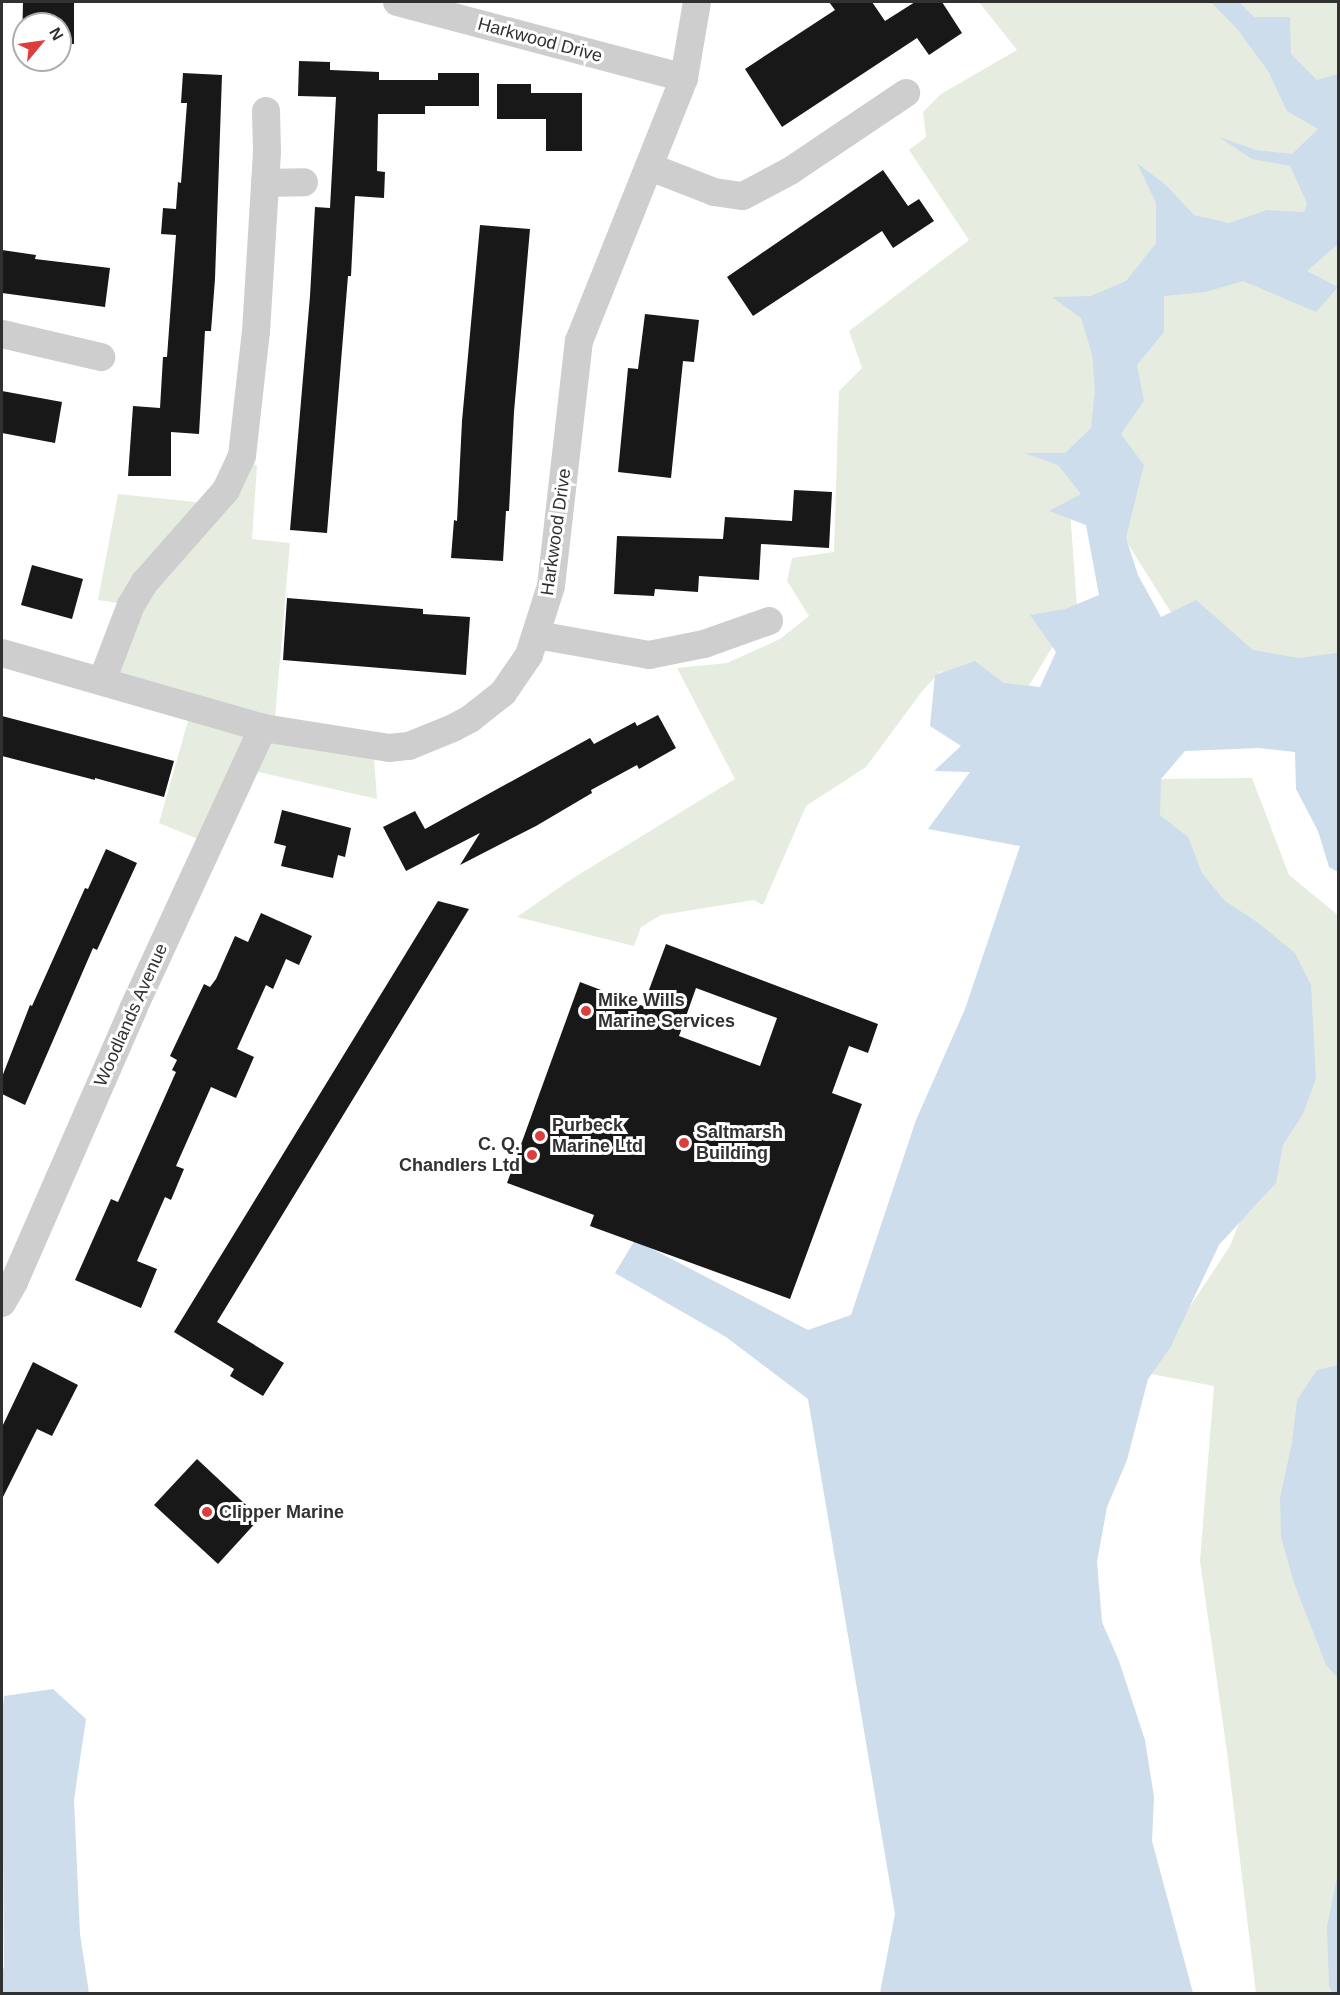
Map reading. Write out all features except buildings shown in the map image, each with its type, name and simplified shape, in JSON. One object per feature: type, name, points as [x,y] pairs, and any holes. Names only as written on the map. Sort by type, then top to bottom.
[{"type":"street","name":"Harkwood Drive","points":[[397,2],[684,78]]},
{"type":"street","name":"Harkwood Drive","points":[[2,653],[263,728],[388,748],[409,746],[470,719],[503,693],[529,656],[551,586],[579,341],[684,78],[697,2]]},
{"type":"street","points":[[650,167],[714,192],[743,196],[790,171],[906,93]]},
{"type":"street","points":[[102,681],[131,605],[145,582],[226,490],[242,456],[256,332],[265,183],[266,111]]},
{"type":"street","points":[[265,183],[304,182]]},
{"type":"street","points":[[2,334],[101,357]]},
{"type":"street","points":[[537,635],[649,655],[704,644],[769,621]]},
{"type":"street","name":"Woodlands Avenue","points":[[2,1304],[14,1282],[138,998],[263,728]]},
{"type":"shaded area","points":[[979,2],[1338,2],[1338,697],[1172,614],[1111,517],[1070,510],[1077,607],[1012,713],[941,671],[923,690],[866,767],[806,806],[763,905],[754,900],[661,915],[641,927],[634,946],[517,917],[570,880],[735,779],[677,668],[727,663],[780,639],[809,616],[787,581],[792,558],[834,552],[839,391],[862,368],[849,331],[969,240],[909,150],[926,137],[923,112],[941,94],[1017,50]]},
{"type":"shaded area","points":[[242,456],[257,466],[252,539],[290,543],[274,729],[373,746],[377,799],[245,769],[210,844],[159,823],[192,707],[102,681],[130,605],[98,600],[118,494],[215,504]]},
{"type":"shaded area","points":[[1252,778],[1289,875],[1338,915],[1338,1993],[1256,1993],[1227,1752],[1200,1561],[1214,1386],[1146,1373],[1230,1246],[1304,1060],[1141,846],[1148,779]]},
{"type":"water","points":[[1211,2],[1239,2],[1254,17],[1290,17],[1291,54],[1317,80],[1338,74],[1338,244],[1307,271],[1338,287],[1316,312],[1243,281],[1206,292],[1164,296],[1164,332],[1137,365],[1144,401],[1121,434],[1144,465],[1126,538],[1138,575],[1161,617],[1196,600],[1253,650],[1299,658],[1337,653],[1338,872],[1329,867],[1318,831],[1296,789],[1295,752],[1259,748],[1185,751],[1161,779],[1160,815],[1188,837],[1202,873],[1225,901],[1257,922],[1295,953],[1311,985],[1316,1079],[1303,1114],[1283,1145],[1276,1183],[1219,1245],[1170,1348],[1148,1379],[1127,1460],[1107,1507],[1097,1562],[1102,1622],[1119,1661],[1145,1740],[1154,1797],[1152,1841],[1193,1993],[880,1993],[895,1914],[808,1399],[726,1337],[615,1273],[635,1240],[808,1330],[851,1315],[916,1120],[965,1009],[1020,846],[928,829],[970,772],[934,771],[961,746],[930,726],[935,675],[975,661],[1004,683],[1040,687],[1056,652],[1030,615],[1065,609],[1099,595],[1086,525],[1049,511],[1081,494],[1058,465],[1024,453],[1065,453],[1091,428],[1095,390],[1092,354],[1081,318],[1052,297],[1091,296],[1126,281],[1156,243],[1156,203],[1137,163],[1166,185],[1194,215],[1229,223],[1267,210],[1304,212],[1307,203],[1290,166],[1252,159],[1219,137],[1256,150],[1292,154],[1318,129],[1287,111],[1268,71],[1237,29]]},
{"type":"water","points":[[1338,1365],[1338,1678],[1326,1665],[1294,1583],[1281,1537],[1280,1498],[1292,1442],[1297,1400],[1317,1370]]},
{"type":"water","points":[[53,1689],[86,1719],[74,1800],[80,1934],[89,1993],[2,1993],[2,1967],[4,1969],[2,1716],[4,1696]]},
{"type":"water","points":[[1338,1872],[1338,1993],[1333,1994],[1329,1986],[1327,1927]]},
{"type":"place","name":"Mike Wills Marine Services","points":[[586,1011]]},
{"type":"place","name":"Purbeck Marine Ltd","points":[[540,1136]]},
{"type":"place","name":"Saltmarsh Building","points":[[684,1143]]},
{"type":"place","name":"C. Q. Chandlers Ltd","points":[[532,1155]]},
{"type":"place","name":"Clipper Marine","points":[[207,1512]]}]
